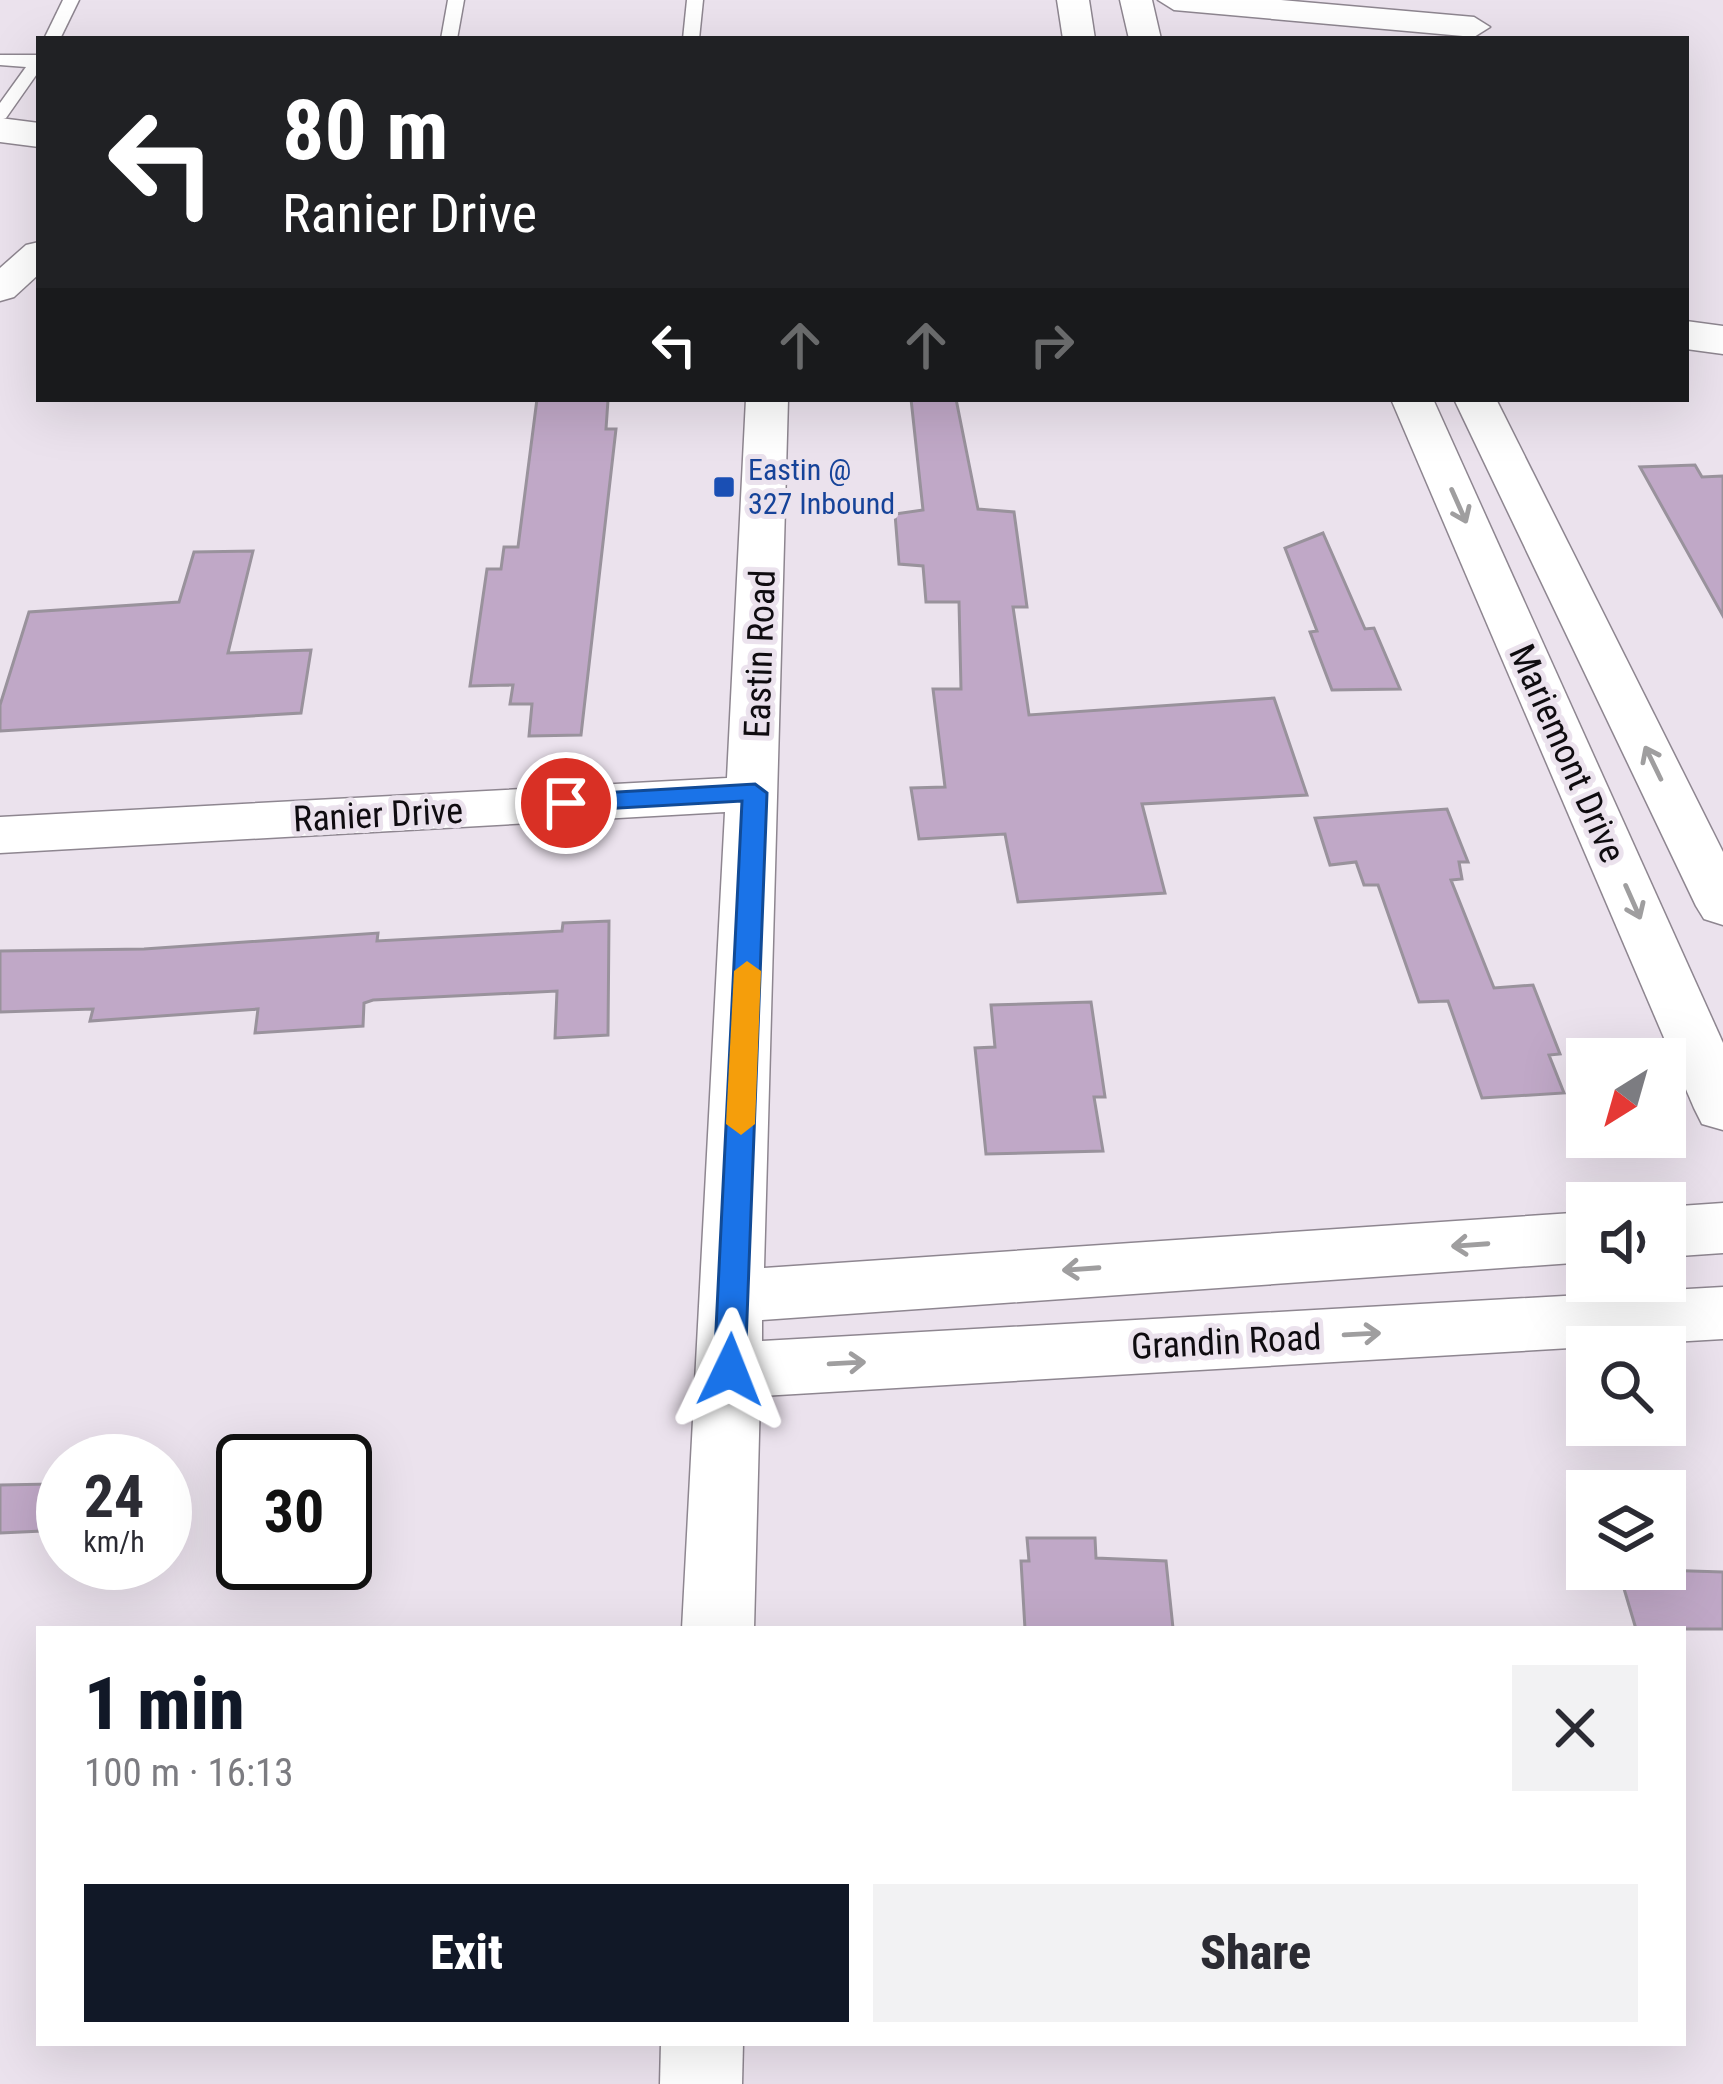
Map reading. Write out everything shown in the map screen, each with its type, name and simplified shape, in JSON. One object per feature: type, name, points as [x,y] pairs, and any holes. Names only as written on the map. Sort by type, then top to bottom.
[{"type":"main road","points":[[0,130],[36,135]]},
{"type":"main road","points":[[1689,335],[1723,340]]},
{"type":"street","points":[[1072,0],[1078,36]]},
{"type":"street","points":[[1136,0],[1144,36]]},
{"type":"street","points":[[1174,0],[1474,27]]},
{"type":"street","points":[[0,289],[36,257]]},
{"type":"street","name":"Eastin Road","points":[[718,1626],[755,793],[767,402]]},
{"type":"street","name":"Mariemont Drive","points":[[1413,402],[1723,1108]]},
{"type":"street","name":"Mariemont Drive","points":[[1476,402],[1723,906]]},
{"type":"street","name":"Ranier Drive","points":[[0,835],[755,793]]},
{"type":"street","points":[[1686,1231],[1723,1228]]},
{"type":"street","points":[[733,1296],[1566,1238]]},
{"type":"street","name":"Grandin Road","points":[[730,1370],[1723,1313]]},
{"type":"street","points":[[701,2084],[702,2046]]},
{"type":"lane","points":[[53,36],[71,0]]},
{"type":"lane","points":[[450,36],[456,0]]},
{"type":"lane","points":[[692,36],[694,0]]},
{"type":"lane","points":[[0,60],[36,62]]},
{"type":"lane","points":[[0,115],[36,65]]},
{"type":"building","points":[[537,402],[608,402],[606,429],[616,429],[581,735],[529,736],[532,704],[510,704],[513,685],[470,686],[487,569],[501,569],[504,547],[518,547]]},
{"type":"building","points":[[911,402],[957,402],[978,509],[1014,512],[1027,607],[1013,607],[1029,715],[1274,698],[1307,795],[1142,804],[1165,893],[1018,902],[1005,834],[919,839],[911,788],[945,787],[933,689],[961,689],[959,602],[926,602],[923,566],[899,564],[895,514],[923,510]]},
{"type":"building","points":[[1695,465],[1702,477],[1723,476],[1723,616],[1640,467]]},
{"type":"building","points":[[1323,533],[1365,629],[1374,628],[1400,689],[1332,690],[1310,632],[1317,631],[1285,548]]},
{"type":"building","points":[[253,551],[228,653],[311,650],[301,713],[0,731],[0,705],[29,612],[179,602],[194,552]]},
{"type":"building","points":[[1447,809],[1468,862],[1459,862],[1462,879],[1451,880],[1494,988],[1533,985],[1560,1054],[1549,1055],[1564,1093],[1482,1098],[1448,1001],[1419,1002],[1378,885],[1364,885],[1356,862],[1330,865],[1315,818]]},
{"type":"building","points":[[609,921],[608,1035],[555,1038],[557,991],[373,1000],[364,1003],[363,1026],[255,1033],[258,1009],[90,1021],[93,1009],[0,1012],[0,951],[144,949],[378,933],[377,941],[562,931],[563,923]]},
{"type":"building","points":[[1091,1002],[1105,1097],[1094,1097],[1103,1151],[986,1154],[975,1048],[995,1047],[991,1005]]},
{"type":"building","points":[[36,1484],[36,1531],[0,1533],[0,1485]]},
{"type":"building","points":[[1027,1538],[1095,1538],[1096,1558],[1166,1561],[1173,1626],[1025,1626],[1021,1561],[1029,1561]]},
{"type":"building","points":[[1686,1571],[1723,1572],[1723,1629],[1635,1626],[1624,1590],[1686,1590]]},
{"type":"slow traffic","points":[[741,1124],[747,971]]},
{"type":"place","name":"Eastin @ 327 Inbound","points":[[724,487]]},
{"type":"route","points":[[566,803],[755,793],[730,1370]]}]
